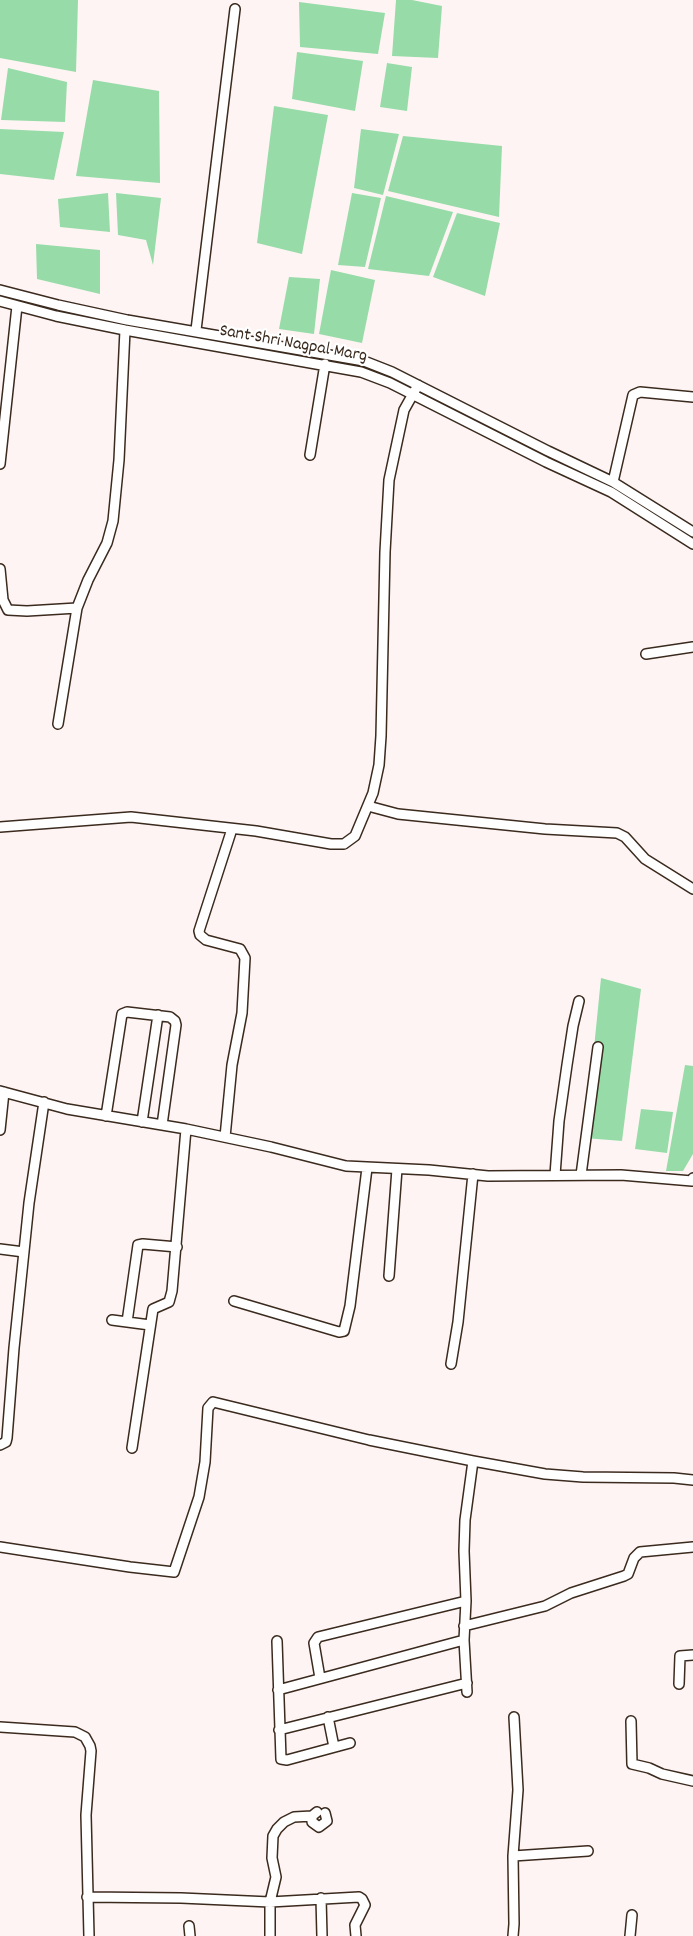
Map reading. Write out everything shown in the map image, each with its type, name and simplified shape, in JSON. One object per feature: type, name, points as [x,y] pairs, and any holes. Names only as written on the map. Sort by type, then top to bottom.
[{"type":"street","points":[[204,345],[201,331],[236,9]]},
{"type":"street","name":"Sant Shri Nagpal Marg","points":[[0,290],[127,320],[201,331],[364,361],[392,372],[613,482],[693,532]]},
{"type":"street","name":"Sant Shri Nagpal Marg","points":[[0,301],[56,316],[125,330],[362,372],[390,383],[611,492],[693,544]]},
{"type":"street","points":[[0,464],[17,306]]},
{"type":"street","points":[[58,724],[77,608],[84,587],[107,543],[113,521],[119,460],[125,330]]},
{"type":"street","points":[[310,455],[325,364]]},
{"type":"street","points":[[0,827],[123,817],[232,829],[331,844],[344,844],[355,836],[368,806],[379,765],[389,480],[404,410],[418,385]]},
{"type":"street","points":[[613,482],[632,395],[640,392],[693,397]]},
{"type":"street","points":[[0,569],[3,600],[8,610],[77,608]]},
{"type":"street","points":[[646,654],[693,646]]},
{"type":"street","points":[[368,806],[398,814],[545,829],[618,833],[625,837],[645,859],[693,889]]},
{"type":"street","points":[[225,1137],[232,1065],[242,1013],[244,958],[240,949],[206,940],[200,935],[199,931],[232,829]]},
{"type":"street","points":[[555,1175],[559,1121],[573,1026],[579,1001]]},
{"type":"street","points":[[106,1116],[122,1014],[127,1012],[170,1017],[175,1021],[176,1025],[162,1125]]},
{"type":"street","points":[[142,1122],[158,1016]]},
{"type":"street","points":[[581,1175],[598,1047]]},
{"type":"street","points":[[0,1130],[2,1092],[67,1109],[225,1137],[334,1164],[367,1168],[474,1174],[528,1176],[621,1175],[693,1180]]},
{"type":"street","points":[[0,1445],[6,1442],[7,1438],[29,1203],[44,1102]]},
{"type":"street","points":[[132,1448],[153,1309],[157,1306],[166,1305],[171,1300],[186,1129]]},
{"type":"street","points":[[234,1301],[339,1332],[344,1331],[350,1306],[367,1168]]},
{"type":"street","points":[[389,1276],[397,1169]]},
{"type":"street","points":[[452,1364],[474,1174]]},
{"type":"street","points":[[128,1322],[138,1245],[177,1247]]},
{"type":"street","points":[[0,1249],[24,1252]]},
{"type":"street","points":[[112,1320],[150,1325]]},
{"type":"street","points":[[0,1547],[174,1572],[199,1497],[205,1462],[208,1408],[213,1402],[368,1440],[473,1462],[555,1475],[693,1480]]},
{"type":"street","points":[[279,1730],[328,1717],[467,1687],[464,1640],[466,1601],[464,1535],[473,1462]]},
{"type":"street","points":[[464,1626],[545,1606],[571,1593],[624,1576],[628,1574],[634,1558],[640,1552],[693,1547]]},
{"type":"street","points":[[320,1678],[314,1644],[318,1637],[466,1601]]},
{"type":"street","points":[[278,1690],[464,1640]]},
{"type":"street","points":[[277,1641],[280,1756],[282,1760],[350,1743]]},
{"type":"street","points":[[679,1684],[680,1656],[693,1655]]},
{"type":"street","points":[[328,1717],[334,1747]]},
{"type":"street","points":[[513,1936],[513,1856],[518,1790],[514,1717]]},
{"type":"street","points":[[631,1721],[632,1764],[649,1768],[662,1774],[693,1781]]},
{"type":"street","points":[[0,1727],[71,1731],[85,1737],[90,1746],[86,1815],[89,1936]]},
{"type":"street","points":[[270,1936],[270,1902],[276,1877],[272,1858],[273,1836],[280,1826],[294,1817],[318,1813]]},
{"type":"street","points":[[513,1856],[588,1851]]},
{"type":"street","points":[[87,1897],[181,1898],[270,1902],[352,1896],[362,1899],[365,1905],[355,1925],[356,1936]]},
{"type":"street","points":[[322,1898],[322,1936]]},
{"type":"street","points":[[630,1936],[632,1915]]},
{"type":"street","points":[[189,1926],[190,1936]]},
{"type":"green space","points":[[0,0],[78,0],[76,72],[0,58]]},
{"type":"green space","points":[[396,0],[412,0],[442,6],[438,58],[392,56]]},
{"type":"green space","points":[[299,2],[385,13],[378,54],[300,47]]},
{"type":"green space","points":[[297,52],[363,61],[355,111],[292,99]]},
{"type":"green space","points":[[387,63],[412,67],[407,111],[380,107]]},
{"type":"green space","points":[[8,68],[67,82],[65,122],[1,120]]},
{"type":"green space","points":[[93,80],[159,91],[160,183],[76,176]]},
{"type":"green space","points":[[274,106],[328,115],[302,254],[257,243]]},
{"type":"green space","points":[[0,129],[64,132],[54,180],[0,174]]},
{"type":"green space","points":[[361,129],[399,134],[383,195],[354,188]]},
{"type":"green space","points":[[403,136],[502,146],[499,217],[388,191]]},
{"type":"green space","points":[[108,193],[110,232],[60,227],[58,199]]},
{"type":"green space","points":[[116,193],[161,198],[153,265],[146,240],[118,235]]},
{"type":"green space","points":[[352,193],[381,198],[365,267],[338,265]]},
{"type":"green space","points":[[386,196],[453,212],[429,276],[368,269]]},
{"type":"green space","points":[[457,213],[500,223],[485,296],[433,277]]},
{"type":"green space","points":[[36,244],[100,250],[100,294],[37,279]]},
{"type":"green space","points":[[331,270],[375,280],[362,343],[319,334]]},
{"type":"green space","points":[[289,277],[320,279],[314,334],[279,329]]},
{"type":"green space","points":[[601,978],[641,989],[622,1141],[585,1138]]},
{"type":"green space","points":[[685,1065],[693,1066],[693,1154],[683,1171],[666,1171]]},
{"type":"green space","points":[[641,1109],[673,1112],[667,1153],[635,1149]]}]
